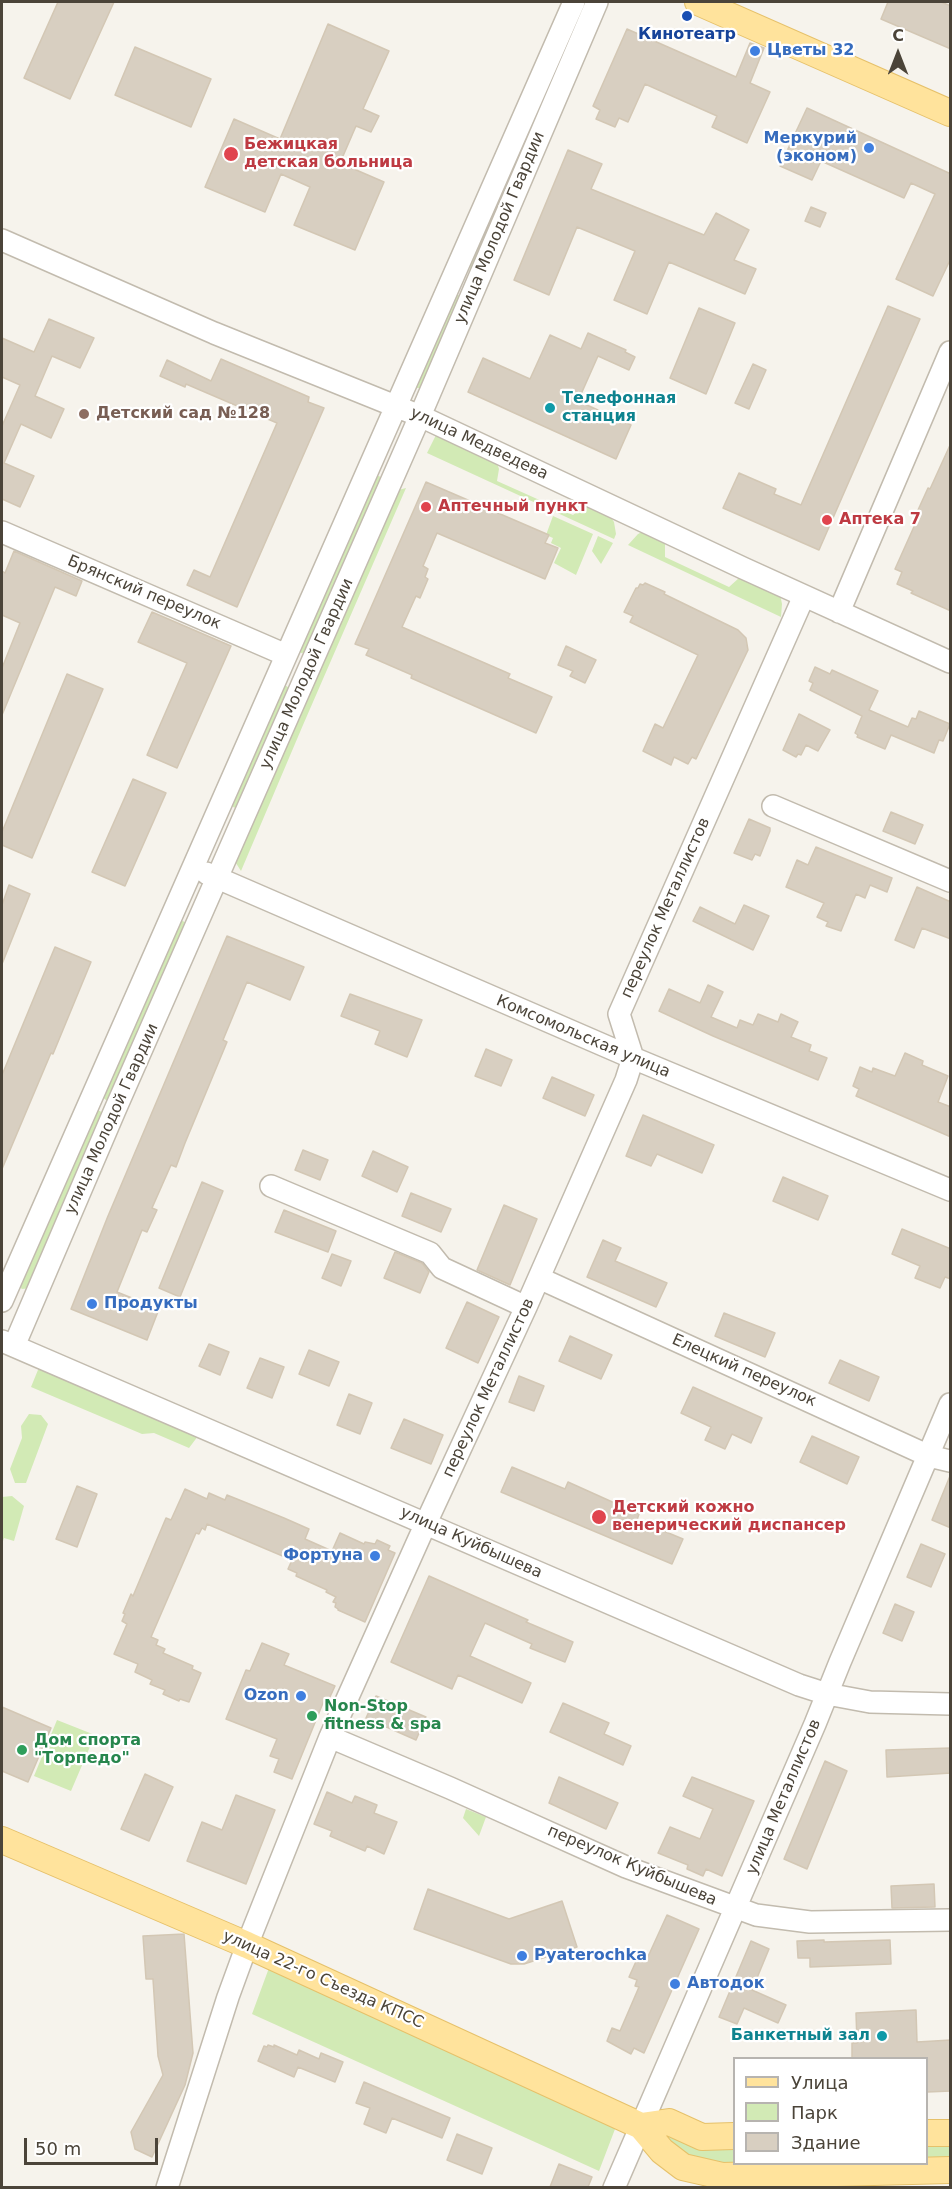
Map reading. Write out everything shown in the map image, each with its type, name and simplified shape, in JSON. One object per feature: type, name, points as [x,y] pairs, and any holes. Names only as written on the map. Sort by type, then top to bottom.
[{"type":"main road","points":[[698,2],[951,113]]},
{"type":"main road","name":"улица 22-го Съезда КПСС","points":[[2,1840],[247,1945],[641,2126],[662,2151],[683,2167],[722,2176],[951,2170]]},
{"type":"main road","points":[[641,2126],[669,2122],[702,2137],[733,2136]]},
{"type":"main road","points":[[928,2133],[951,2133]]},
{"type":"street","name":"улица Молодой Гвардии","points":[[2,1301],[574,2]]},
{"type":"street","name":"улица Молодой Гвардии","points":[[8,1343],[111,1120],[218,879],[597,2]]},
{"type":"street","name":"улица Медведева","points":[[2,240],[214,333],[420,416],[804,596],[951,662]]},
{"type":"street","points":[[839,612],[951,352]]},
{"type":"street","name":"Брянский переулок","points":[[2,532],[286,655]]},
{"type":"street","name":"переулок Металлистов","points":[[167,2187],[228,1997],[330,1737],[526,1307],[626,1080],[633,1058],[619,1014],[804,596]]},
{"type":"street","points":[[773,806],[951,881]]},
{"type":"street","name":"Комсомольская улица","points":[[192,867],[633,1058],[951,1190]]},
{"type":"street","points":[[271,1186],[430,1253],[442,1268],[526,1307]]},
{"type":"street","name":"Елецкий переулок","points":[[539,1278],[929,1456],[951,1461]]},
{"type":"street","name":"улица Куйбышева","points":[[8,1343],[799,1685],[827,1694],[870,1702],[951,1704]]},
{"type":"street","name":"улица Металлистов","points":[[614,2187],[736,1909],[951,1404]]},
{"type":"street","name":"переулок Куйбышева","points":[[330,1737],[626,1867],[756,1915],[810,1922],[951,1920]]},
{"type":"green space","points":[[526,133],[533,137],[475,268],[471,269],[466,266]]},
{"type":"green space","points":[[455,293],[460,296],[423,388],[417,388],[414,386]]},
{"type":"green space","points":[[437,433],[496,460],[499,469],[497,481],[573,515],[585,505],[607,512],[614,522],[616,534],[614,539],[427,453]]},
{"type":"green space","points":[[374,476],[383,479],[306,653],[301,653],[298,650]]},
{"type":"green space","points":[[406,488],[241,871],[234,860],[391,492]]},
{"type":"green space","points":[[553,516],[593,534],[576,575],[554,563],[561,548],[551,543],[553,538],[546,535]]},
{"type":"green space","points":[[644,531],[665,542],[665,557],[729,587],[739,578],[746,578],[780,594],[781,617],[628,545]]},
{"type":"green space","points":[[598,536],[613,543],[601,564],[592,551]]},
{"type":"green space","points":[[285,685],[289,688],[236,808],[233,807],[232,802],[280,687]]},
{"type":"green space","points":[[181,920],[188,924],[109,1100],[106,1100],[102,1097]]},
{"type":"green space","points":[[98,1110],[105,1114],[31,1288],[22,1289],[19,1286],[93,1111]]},
{"type":"green space","points":[[40,1365],[198,1436],[189,1448],[154,1433],[142,1434],[31,1387]]},
{"type":"green space","points":[[29,1414],[41,1415],[48,1424],[26,1483],[15,1483],[10,1469],[22,1438],[21,1426]]},
{"type":"green space","points":[[12,1496],[24,1506],[14,1541],[4,1538],[2,1544],[2,1497]]},
{"type":"green space","points":[[57,1720],[95,1735],[71,1791],[34,1776]]},
{"type":"green space","points":[[466,1809],[486,1817],[479,1836],[463,1818]]},
{"type":"green space","points":[[273,1957],[620,2116],[599,2171],[252,2014]]},
{"type":"green space","points":[[659,2132],[733,2145],[733,2164],[716,2165],[699,2161],[658,2140]]},
{"type":"green space","points":[[950,2142],[950,2161],[928,2162],[928,2143]]},
{"type":"building","points":[[58,2],[114,2],[70,99],[24,78]]},
{"type":"building","points":[[888,2],[941,2],[951,6],[951,49],[881,19]]},
{"type":"building","points":[[328,24],[389,51],[363,109],[379,116],[371,132],[356,126],[340,163],[384,182],[355,250],[294,225],[310,187],[281,174],[265,212],[205,187],[234,119],[280,139]]},
{"type":"building","points":[[627,29],[736,77],[750,43],[764,48],[750,83],[770,92],[747,143],[712,127],[717,116],[645,84],[628,122],[619,118],[615,127],[596,119],[600,110],[593,106]]},
{"type":"building","points":[[135,47],[211,79],[191,127],[115,95]]},
{"type":"building","points":[[807,108],[951,174],[951,258],[933,296],[896,279],[935,194],[911,183],[904,198],[821,161],[812,180],[780,166]]},
{"type":"building","points":[[568,150],[602,164],[591,189],[704,235],[716,213],[749,230],[734,260],[756,269],[745,294],[669,262],[647,314],[614,300],[635,251],[577,227],[549,295],[514,280]]},
{"type":"building","points":[[811,207],[826,213],[820,227],[805,221]]},
{"type":"building","points":[[888,306],[920,319],[819,550],[723,508],[739,473],[776,489],[774,494],[801,505]]},
{"type":"building","points":[[699,308],[735,323],[706,394],[670,378]]},
{"type":"building","points":[[49,319],[94,338],[80,368],[52,356],[35,396],[64,409],[51,438],[21,424],[4,463],[34,476],[20,507],[2,499],[2,426],[20,385],[2,377],[2,338],[34,352]]},
{"type":"building","name":"Телефонная станция","points":[[588,333],[626,350],[625,352],[635,357],[629,370],[598,356],[578,401],[631,425],[616,459],[468,392],[483,358],[530,379],[550,335],[581,349]]},
{"type":"building","points":[[221,359],[309,397],[308,402],[324,408],[237,607],[187,585],[194,570],[210,577],[277,423],[186,384],[185,387],[160,376],[167,360],[211,381]]},
{"type":"building","points":[[753,364],[766,370],[749,409],[735,403]]},
{"type":"building","points":[[951,443],[951,611],[897,584],[902,572],[895,569],[921,511],[918,510]]},
{"type":"building","points":[[426,482],[549,535],[545,543],[558,548],[545,579],[437,533],[423,566],[428,569],[425,577],[428,579],[420,598],[416,596],[402,627],[510,674],[508,678],[552,697],[536,733],[411,678],[412,675],[366,655],[369,649],[355,644]]},
{"type":"building","points":[[14,551],[82,581],[76,596],[55,587],[2,715],[2,668],[20,623],[2,615],[2,571],[5,573]]},
{"type":"building","points":[[645,583],[738,630],[746,638],[748,650],[696,759],[692,757],[688,764],[674,757],[671,765],[643,751],[655,724],[663,728],[698,655],[630,622],[633,616],[624,612],[636,588]]},
{"type":"building","points":[[152,612],[231,646],[177,768],[147,755],[187,663],[138,642]]},
{"type":"building","points":[[566,646],[596,660],[585,683],[570,676],[573,671],[558,665]]},
{"type":"building","points":[[815,667],[830,674],[832,670],[878,691],[869,710],[908,727],[912,718],[916,719],[919,711],[950,724],[943,741],[939,740],[934,753],[891,735],[885,749],[857,737],[855,733],[862,716],[810,690],[813,683],[809,681]]},
{"type":"building","points":[[67,674],[103,689],[32,858],[2,845],[2,832]]},
{"type":"building","points":[[799,714],[830,730],[818,751],[806,745],[801,755],[798,754],[796,757],[783,750]]},
{"type":"building","points":[[133,779],[166,793],[125,886],[92,872]]},
{"type":"building","points":[[891,812],[923,825],[915,844],[883,831]]},
{"type":"building","points":[[749,819],[770,828],[760,856],[755,854],[752,860],[734,853]]},
{"type":"building","points":[[816,847],[892,878],[887,892],[870,885],[865,898],[856,894],[841,931],[826,926],[828,922],[817,917],[824,903],[786,887],[797,860],[808,865]]},
{"type":"building","points":[[9,885],[30,894],[2,964],[2,905]]},
{"type":"building","points":[[917,887],[951,902],[951,939],[922,928],[914,948],[895,940]]},
{"type":"building","points":[[744,905],[769,916],[753,950],[693,921],[700,907],[735,924]]},
{"type":"building","points":[[227,936],[304,967],[290,1000],[247,982],[223,1040],[227,1042],[176,1167],[171,1165],[152,1208],[157,1210],[147,1232],[142,1230],[117,1292],[159,1309],[147,1340],[71,1309]]},
{"type":"building","points":[[55,947],[91,962],[2,1169],[2,1075]]},
{"type":"building","points":[[708,985],[723,992],[711,1017],[737,1028],[740,1020],[753,1025],[758,1014],[778,1022],[781,1014],[798,1022],[791,1037],[811,1045],[809,1051],[827,1058],[818,1080],[659,1011],[669,989],[700,1003]]},
{"type":"building","points":[[350,994],[422,1020],[407,1057],[375,1044],[380,1031],[341,1016]]},
{"type":"building","points":[[486,1049],[512,1060],[501,1086],[475,1076]]},
{"type":"building","points":[[905,1053],[923,1061],[922,1065],[948,1076],[938,1102],[951,1107],[951,1137],[856,1096],[859,1089],[853,1086],[860,1067],[872,1072],[873,1068],[895,1076]]},
{"type":"building","points":[[552,1077],[594,1095],[585,1116],[543,1098]]},
{"type":"building","points":[[643,1115],[714,1145],[702,1173],[657,1154],[651,1166],[626,1156]]},
{"type":"building","points":[[303,1150],[328,1160],[320,1180],[295,1170]]},
{"type":"building","points":[[373,1151],[408,1167],[397,1192],[362,1176]]},
{"type":"building","points":[[783,1177],[828,1196],[818,1220],[773,1201]]},
{"type":"building","points":[[202,1182],[223,1191],[180,1297],[159,1288]]},
{"type":"building","points":[[411,1193],[451,1209],[441,1232],[402,1216]]},
{"type":"building","points":[[504,1205],[537,1219],[510,1285],[477,1270]]},
{"type":"building","points":[[284,1210],[336,1231],[328,1252],[275,1232]]},
{"type":"building","points":[[902,1229],[951,1249],[951,1279],[945,1277],[940,1288],[915,1278],[920,1266],[892,1254]]},
{"type":"building","points":[[603,1240],[621,1248],[615,1261],[667,1283],[656,1307],[587,1277]]},
{"type":"building","points":[[395,1252],[422,1263],[429,1272],[420,1293],[384,1278]]},
{"type":"building","points":[[332,1254],[351,1261],[341,1286],[322,1278]]},
{"type":"building","points":[[467,1302],[499,1317],[478,1363],[446,1348]]},
{"type":"building","points":[[724,1313],[775,1333],[765,1357],[715,1336]]},
{"type":"building","points":[[570,1336],[612,1355],[601,1379],[559,1361]]},
{"type":"building","points":[[209,1344],[229,1352],[220,1375],[199,1366]]},
{"type":"building","points":[[309,1350],[339,1362],[329,1386],[299,1374]]},
{"type":"building","points":[[260,1358],[284,1367],[272,1398],[247,1388]]},
{"type":"building","points":[[840,1360],[879,1377],[869,1401],[829,1383]]},
{"type":"building","points":[[519,1376],[544,1386],[534,1411],[509,1402]]},
{"type":"building","points":[[693,1387],[762,1418],[751,1443],[732,1434],[725,1449],[705,1440],[711,1427],[681,1413]]},
{"type":"building","points":[[349,1394],[372,1403],[360,1434],[337,1425]]},
{"type":"building","points":[[404,1419],[443,1435],[431,1464],[391,1448]]},
{"type":"building","points":[[812,1436],[859,1457],[847,1484],[800,1462]]},
{"type":"building","points":[[512,1467],[565,1489],[568,1482],[639,1514],[637,1520],[683,1539],[672,1564],[501,1492]]},
{"type":"building","points":[[951,1476],[951,1528],[932,1520]]},
{"type":"building","points":[[77,1486],[97,1494],[77,1547],[56,1539]]},
{"type":"building","points":[[185,1489],[207,1499],[209,1493],[225,1500],[227,1495],[284,1518],[309,1529],[305,1539],[332,1551],[340,1533],[364,1544],[365,1542],[375,1544],[377,1540],[390,1546],[388,1550],[395,1553],[365,1622],[338,1610],[335,1607],[336,1603],[333,1602],[336,1597],[326,1592],[327,1590],[296,1576],[297,1573],[288,1569],[292,1560],[207,1524],[205,1530],[202,1528],[199,1534],[196,1533],[151,1637],[158,1640],[156,1645],[165,1649],[163,1653],[193,1666],[192,1669],[201,1673],[189,1702],[180,1699],[179,1701],[163,1694],[165,1690],[150,1684],[152,1680],[135,1672],[138,1664],[114,1654],[127,1624],[122,1621],[125,1614],[123,1613],[131,1594],[133,1596],[166,1518],[171,1520]]},
{"type":"building","points":[[921,1544],[945,1554],[931,1587],[907,1577]]},
{"type":"building","points":[[429,1576],[573,1642],[565,1662],[530,1648],[532,1644],[485,1623],[470,1656],[531,1683],[522,1703],[458,1675],[452,1689],[391,1662]]},
{"type":"building","points":[[895,1604],[914,1612],[902,1641],[883,1633]]},
{"type":"building","points":[[262,1643],[289,1654],[284,1665],[335,1686],[329,1699],[325,1698],[292,1779],[274,1772],[279,1759],[270,1756],[277,1739],[226,1719],[246,1670],[250,1671]]},
{"type":"building","points":[[376,1696],[426,1717],[416,1740],[366,1718]]},
{"type":"building","points":[[563,1703],[609,1723],[604,1734],[631,1746],[623,1765],[550,1732]]},
{"type":"building","name":"Дом спорта \"Торпедо\"","points":[[2,1707],[51,1728],[28,1782],[2,1771]]},
{"type":"building","points":[[951,1748],[951,1773],[887,1777],[886,1750]]},
{"type":"building","points":[[825,1761],[847,1771],[807,1869],[784,1859]]},
{"type":"building","points":[[145,1774],[173,1787],[149,1841],[121,1829]]},
{"type":"building","points":[[559,1777],[618,1803],[606,1829],[549,1803]]},
{"type":"building","points":[[692,1777],[754,1801],[722,1876],[706,1869],[703,1876],[687,1869],[688,1865],[658,1853],[670,1827],[700,1839],[713,1809],[683,1796]]},
{"type":"building","points":[[327,1792],[352,1803],[355,1796],[377,1805],[374,1813],[397,1822],[384,1854],[367,1846],[365,1851],[330,1836],[332,1831],[314,1824]]},
{"type":"building","points":[[236,1795],[275,1810],[246,1884],[187,1861],[202,1822],[222,1830]]},
{"type":"building","points":[[934,1884],[935,1907],[892,1908],[891,1886]]},
{"type":"building","points":[[428,1889],[509,1919],[562,1901],[577,1947],[524,1964],[511,1964],[414,1929]]},
{"type":"building","points":[[667,1915],[699,1929],[644,2053],[634,2048],[631,2054],[607,2041],[612,2028],[620,2031],[639,1987],[635,1986],[637,1980],[629,1977],[638,1957],[646,1961]]},
{"type":"building","points":[[184,1934],[193,2053],[185,2085],[152,2157],[135,2149],[131,2132],[163,2075],[158,2056],[153,1979],[146,1979],[143,1936]]},
{"type":"building","points":[[824,1940],[824,1942],[890,1940],[891,1964],[810,1967],[810,1958],[798,1958],[797,1941]]},
{"type":"building","points":[[751,1941],[769,1949],[752,1990],[786,2005],[778,2023],[744,2008],[737,2024],[719,2017]]},
{"type":"building","name":"Банкетный зал","points":[[916,2010],[917,2042],[951,2040],[951,2091],[928,2092],[928,2057],[852,2057],[852,2043],[857,2043],[856,2013]]},
{"type":"building","points":[[274,2045],[297,2055],[299,2050],[319,2059],[321,2053],[343,2062],[335,2082],[298,2067],[294,2077],[258,2061],[264,2046],[274,2047]]},
{"type":"building","points":[[364,2082],[450,2118],[442,2138],[392,2118],[386,2133],[364,2124],[370,2108],[356,2103]]},
{"type":"building","points":[[457,2134],[492,2148],[482,2174],[447,2160]]},
{"type":"building","points":[[559,2164],[592,2177],[588,2187],[550,2187]]},
{"type":"place","name":"Кинотеатр","points":[[687,16]]},
{"type":"place","name":"Цветы 32","points":[[755,51]]},
{"type":"place","name":"Меркурий (эконом)","points":[[869,148]]},
{"type":"place","name":"Бежицкая детская больница","points":[[231,154]]},
{"type":"place","name":"Телефонная станция","points":[[550,408]]},
{"type":"place","name":"Детский сад №128","points":[[84,414]]},
{"type":"place","name":"Аптечный пункт","points":[[426,507]]},
{"type":"place","name":"Аптека 7","points":[[827,520]]},
{"type":"place","name":"Продукты","points":[[92,1304]]},
{"type":"place","name":"Детский кожно венерический диспансер","points":[[599,1517]]},
{"type":"place","name":"Фортуна","points":[[375,1556]]},
{"type":"place","name":"Ozon","points":[[301,1696]]},
{"type":"place","name":"Non-Stop fitness & spa","points":[[312,1716]]},
{"type":"place","name":"Дом спорта \"Торпедо\"","points":[[22,1750]]},
{"type":"place","name":"Pyaterochka","points":[[522,1956]]},
{"type":"place","name":"Автодок","points":[[675,1984]]},
{"type":"place","name":"Банкетный зал","points":[[882,2036]]}]
